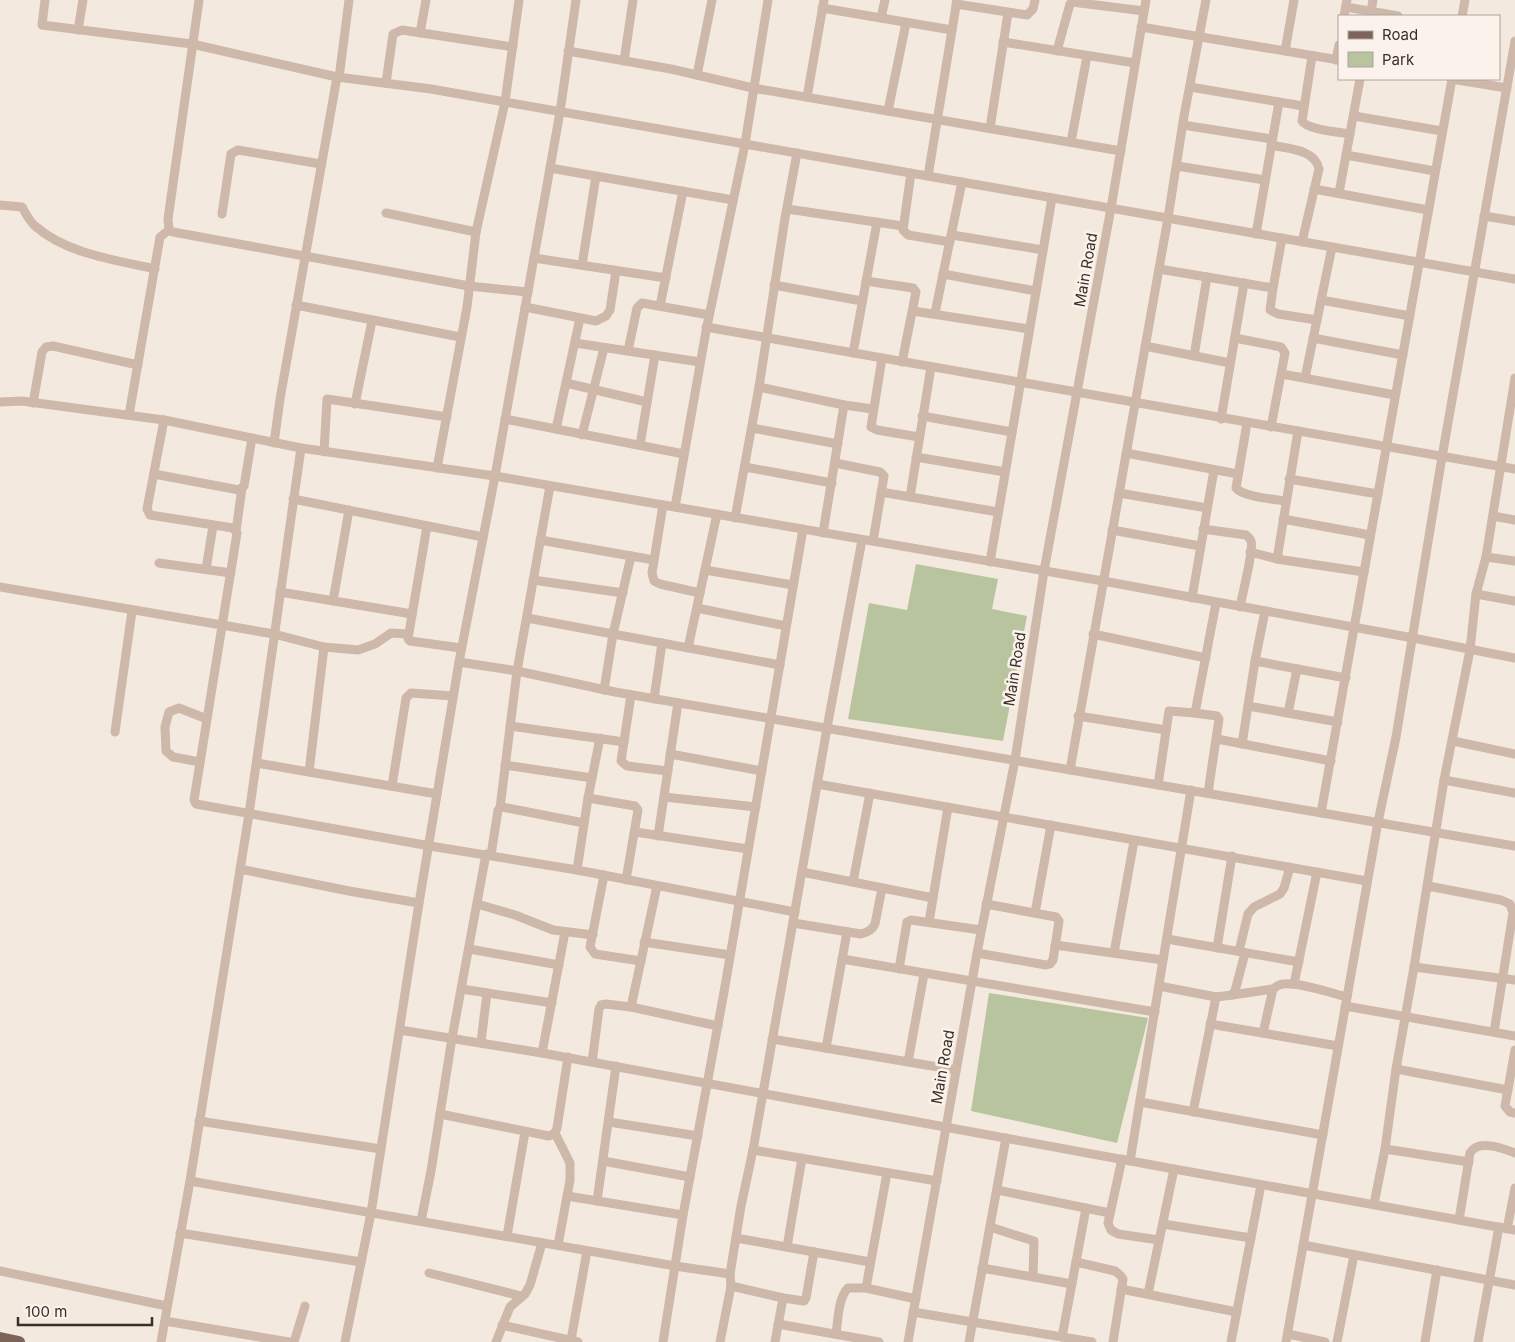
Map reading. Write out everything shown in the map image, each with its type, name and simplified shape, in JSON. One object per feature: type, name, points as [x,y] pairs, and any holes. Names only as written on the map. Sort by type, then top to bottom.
[{"type":"main road","points":[[0,1338],[19,1342]]},
{"type":"street","points":[[45,0],[42,25],[192,44],[338,77],[431,89],[1515,279]]},
{"type":"street","points":[[78,30],[83,0]]},
{"type":"street","points":[[169,230],[168,219],[199,0]]},
{"type":"street","points":[[274,443],[304,255],[338,77],[349,0]]},
{"type":"street","points":[[420,33],[426,0]]},
{"type":"street","points":[[437,468],[467,307],[476,232],[505,102],[519,0]]},
{"type":"street","points":[[345,1342],[371,1213],[453,696],[495,476],[560,112],[576,0]]},
{"type":"street","points":[[624,61],[633,0]]},
{"type":"street","points":[[697,75],[712,0]]},
{"type":"street","points":[[675,507],[706,327],[745,144],[768,0]]},
{"type":"street","points":[[881,18],[885,0]]},
{"type":"street","points":[[928,176],[956,2],[1027,15],[1033,9],[1035,0]]},
{"type":"street","name":"Main Road","points":[[908,1342],[971,982],[1014,760],[1044,571],[1076,393],[1112,208],[1146,0]]},
{"type":"street","points":[[1070,770],[1078,716],[1206,0]]},
{"type":"street","points":[[1285,51],[1294,0]]},
{"type":"street","points":[[1371,11],[1373,0]]},
{"type":"street","points":[[1462,15],[1465,0]]},
{"type":"street","points":[[1057,51],[1070,4],[1087,1],[1144,11]]},
{"type":"street","points":[[806,97],[823,4],[881,18],[952,30]]},
{"type":"street","points":[[1345,8],[1393,15]]},
{"type":"street","points":[[990,128],[1008,13]]},
{"type":"street","points":[[888,111],[906,22]]},
{"type":"street","points":[[1141,27],[1337,60]]},
{"type":"street","points":[[386,84],[393,34],[402,30],[512,48]]},
{"type":"street","points":[[1003,42],[1136,63]]},
{"type":"street","points":[[1325,1342],[1287,1338],[1378,822],[1396,736],[1442,457],[1515,46]]},
{"type":"street","points":[[568,51],[697,75],[753,88],[1121,151]]},
{"type":"street","points":[[1071,142],[1087,56]]},
{"type":"street","points":[[1312,56],[1302,121],[1306,125],[1350,134]]},
{"type":"street","points":[[1339,193],[1360,80]]},
{"type":"street","points":[[1321,813],[1452,80]]},
{"type":"street","points":[[1458,80],[1507,88]]},
{"type":"street","points":[[1190,87],[1303,106]]},
{"type":"street","points":[[1505,98],[1515,100]]},
{"type":"street","points":[[1256,234],[1279,102]]},
{"type":"street","points":[[1354,116],[1442,131]]},
{"type":"street","points":[[1183,125],[1272,142],[1309,154],[1314,158],[1319,169],[1302,242]]},
{"type":"street","points":[[222,214],[230,154],[234,151],[238,150],[321,164]]},
{"type":"street","points":[[735,518],[760,387],[774,285],[797,153]]},
{"type":"street","points":[[1346,155],[1435,171]]},
{"type":"street","points":[[1177,166],[1265,180]]},
{"type":"street","points":[[550,168],[733,200]]},
{"type":"street","points":[[911,173],[903,226],[903,230],[908,235],[1043,250]]},
{"type":"street","points":[[582,266],[596,176]]},
{"type":"street","points":[[935,313],[962,182]]},
{"type":"street","points":[[1314,189],[1428,210]]},
{"type":"street","points":[[660,306],[683,191]]},
{"type":"street","points":[[990,562],[1052,198]]},
{"type":"street","points":[[0,204],[22,208],[34,225],[53,240],[93,255],[155,269]]},
{"type":"street","points":[[787,209],[903,226]]},
{"type":"street","points":[[386,212],[476,232]]},
{"type":"street","points":[[1484,216],[1515,221]]},
{"type":"street","points":[[853,353],[876,222]]},
{"type":"street","points":[[169,230],[469,286],[528,292]]},
{"type":"street","points":[[129,415],[160,237],[169,230]]},
{"type":"street","points":[[1282,238],[1272,288],[1270,310],[1274,313],[1317,320]]},
{"type":"street","points":[[1305,378],[1332,247]]},
{"type":"street","points":[[534,258],[666,278]]},
{"type":"street","points":[[1159,269],[1272,288]]},
{"type":"street","points":[[525,307],[596,321],[606,316],[610,310],[616,271]]},
{"type":"street","points":[[944,274],[1036,291]]},
{"type":"street","points":[[1194,356],[1207,277]]},
{"type":"street","points":[[866,281],[913,288],[916,292],[902,362]]},
{"type":"street","points":[[1221,418],[1244,283]]},
{"type":"street","points":[[774,285],[862,301]]},
{"type":"street","points":[[1321,300],[1410,316]]},
{"type":"street","points":[[628,351],[637,308],[642,303],[709,315]]},
{"type":"street","points":[[296,305],[460,337]]},
{"type":"street","points":[[913,311],[935,313],[1029,330]]},
{"type":"street","points":[[556,429],[580,318]]},
{"type":"street","points":[[355,404],[372,321]]},
{"type":"street","points":[[706,327],[1515,469]]},
{"type":"street","points":[[1235,338],[1281,347],[1285,353],[1271,427]]},
{"type":"street","points":[[1313,338],[1402,355]]},
{"type":"street","points":[[575,343],[700,362]]},
{"type":"street","points":[[33,403],[42,352],[46,347],[53,346],[138,365]]},
{"type":"street","points":[[1145,346],[1230,363]]},
{"type":"street","points":[[582,435],[604,348]]},
{"type":"street","points":[[640,445],[655,355]]},
{"type":"street","points":[[882,358],[871,427],[876,430],[919,437]]},
{"type":"street","points":[[910,497],[930,367]]},
{"type":"street","points":[[1282,374],[1396,395]]},
{"type":"street","points":[[1374,1204],[1385,1149],[1396,1069],[1428,886],[1444,780],[1470,650],[1476,594],[1486,557],[1512,413],[1515,378]]},
{"type":"street","points":[[566,383],[647,402]]},
{"type":"street","points":[[760,387],[844,405],[873,409]]},
{"type":"street","points":[[324,452],[327,399],[447,417]]},
{"type":"street","points":[[0,402],[33,403],[164,420],[324,452],[495,476],[1103,581],[1515,658]]},
{"type":"street","points":[[823,533],[844,405]]},
{"type":"street","points":[[922,416],[1012,432]]},
{"type":"street","points":[[505,419],[684,454]]},
{"type":"street","points":[[164,420],[147,509],[150,515],[236,530]]},
{"type":"street","points":[[1247,423],[1236,486],[1238,491],[1285,501]]},
{"type":"street","points":[[752,428],[838,444]]},
{"type":"street","points":[[1276,559],[1298,431]]},
{"type":"street","points":[[252,438],[244,486],[242,488],[231,573],[194,800],[196,804],[577,870],[795,912]]},
{"type":"street","points":[[161,1342],[190,1181],[257,763],[301,448]]},
{"type":"street","points":[[1126,453],[1238,474]]},
{"type":"street","points":[[916,457],[1005,472]]},
{"type":"street","points":[[835,463],[883,474],[884,476],[873,541]]},
{"type":"street","points":[[745,466],[832,483]]},
{"type":"street","points":[[1192,598],[1214,470]]},
{"type":"street","points":[[154,474],[239,490],[242,488]]},
{"type":"street","points":[[1289,479],[1378,494]]},
{"type":"street","points":[[421,1221],[477,904],[500,808],[517,671],[550,486]]},
{"type":"street","points":[[881,492],[998,512]]},
{"type":"street","points":[[1119,493],[1207,508]]},
{"type":"street","points":[[293,499],[483,537]]},
{"type":"street","points":[[663,505],[652,573],[654,581],[700,593]]},
{"type":"street","points":[[333,601],[349,510]]},
{"type":"street","points":[[688,648],[717,514]]},
{"type":"street","points":[[1493,516],[1515,520]]},
{"type":"street","points":[[1282,519],[1370,535]]},
{"type":"street","points":[[206,569],[213,526]]},
{"type":"street","points":[[427,526],[408,634],[410,641],[462,648]]},
{"type":"street","points":[[663,1342],[683,1215],[740,902],[803,529]]},
{"type":"street","points":[[1203,529],[1246,535],[1252,542],[1240,607]]},
{"type":"street","points":[[1112,530],[1200,546]]},
{"type":"street","points":[[540,540],[654,560]]},
{"type":"street","points":[[720,1342],[731,1286],[730,1274],[741,1206],[753,1150],[862,540]]},
{"type":"street","points":[[1250,552],[1276,559],[1364,572]]},
{"type":"street","points":[[604,690],[613,634],[631,556]]},
{"type":"street","points":[[1486,557],[1515,561]]},
{"type":"street","points":[[159,562],[231,573]]},
{"type":"street","points":[[705,570],[793,585]]},
{"type":"street","points":[[533,580],[622,593]]},
{"type":"street","points":[[0,587],[274,634],[324,647],[358,650],[375,644],[392,634],[408,634]]},
{"type":"street","points":[[280,592],[412,614]]},
{"type":"street","points":[[1476,594],[1515,601]]},
{"type":"street","points":[[1195,713],[1216,603]]},
{"type":"street","points":[[696,608],[786,626]]},
{"type":"street","points":[[115,732],[132,611]]},
{"type":"street","points":[[1242,744],[1255,661],[1266,611]]},
{"type":"street","points":[[526,618],[780,665]]},
{"type":"street","points":[[1093,634],[1206,658]]},
{"type":"street","points":[[654,699],[662,644]]},
{"type":"street","points":[[309,772],[324,647]]},
{"type":"street","points":[[1255,661],[1346,678]]},
{"type":"street","points":[[459,662],[517,671],[631,695],[1515,846]]},
{"type":"street","points":[[1288,713],[1297,669]]},
{"type":"street","points":[[392,786],[406,698],[411,692],[453,696]]},
{"type":"street","points":[[631,695],[621,762],[627,766],[668,771]]},
{"type":"street","points":[[658,836],[678,703]]},
{"type":"street","points":[[1248,706],[1338,722]]},
{"type":"street","points":[[200,762],[173,757],[166,751],[165,727],[168,712],[179,708],[207,719]]},
{"type":"street","points":[[1158,785],[1168,714],[1171,710],[1217,716],[1220,723],[1208,793]]},
{"type":"street","points":[[1078,716],[1166,730]]},
{"type":"street","points":[[510,726],[624,742]]},
{"type":"street","points":[[577,870],[588,798],[600,738]]},
{"type":"street","points":[[1217,739],[1330,761]]},
{"type":"street","points":[[1453,741],[1515,754]]},
{"type":"street","points":[[670,754],[762,771]]},
{"type":"street","points":[[257,763],[437,794]]},
{"type":"street","points":[[505,765],[592,778]]},
{"type":"street","points":[[1444,780],[1515,793]]},
{"type":"street","points":[[817,784],[1368,881]]},
{"type":"street","points":[[1159,1240],[1118,1234],[1111,1230],[1108,1223],[1140,1102],[1192,790]]},
{"type":"street","points":[[854,882],[870,793]]},
{"type":"street","points":[[664,797],[756,807]]},
{"type":"street","points":[[588,798],[635,806],[638,810],[626,880]]},
{"type":"street","points":[[500,808],[504,806],[584,823]]},
{"type":"street","points":[[930,922],[948,807]]},
{"type":"street","points":[[1036,913],[1051,825]]},
{"type":"street","points":[[635,832],[748,849]]},
{"type":"street","points":[[1114,953],[1134,841]]},
{"type":"street","points":[[1218,948],[1232,856]]},
{"type":"street","points":[[1232,995],[1235,991],[1248,914],[1254,907],[1280,894],[1284,888],[1290,867]]},
{"type":"street","points":[[240,869],[419,903]]},
{"type":"street","points":[[802,872],[933,898]]},
{"type":"street","points":[[1294,984],[1317,872]]},
{"type":"street","points":[[604,875],[590,947],[595,954],[641,961]]},
{"type":"street","points":[[631,1007],[657,886]]},
{"type":"street","points":[[1428,886],[1502,900],[1510,904],[1513,912],[1494,1032]]},
{"type":"street","points":[[793,923],[861,934],[873,928],[875,924],[882,888]]},
{"type":"street","points":[[477,904],[515,915],[553,930],[592,935]]},
{"type":"street","points":[[977,953],[1050,964],[1055,945],[1058,918],[986,904]]},
{"type":"street","points":[[899,969],[907,922],[911,920],[981,930]]},
{"type":"street","points":[[542,1053],[565,932]]},
{"type":"street","points":[[826,1048],[847,932]]},
{"type":"street","points":[[1167,939],[1299,962]]},
{"type":"street","points":[[644,942],[730,955]]},
{"type":"street","points":[[1055,945],[1163,960]]},
{"type":"street","points":[[469,949],[559,964]]},
{"type":"street","points":[[842,959],[1155,1012]]},
{"type":"street","points":[[1414,967],[1515,980]]},
{"type":"street","points":[[908,1062],[924,974]]},
{"type":"street","points":[[1159,986],[1216,997],[1272,990],[1282,984],[1294,984],[1346,1002],[1405,1016],[1515,1036]]},
{"type":"street","points":[[462,989],[552,1003]]},
{"type":"street","points":[[1263,1033],[1272,990]]},
{"type":"street","points":[[481,1042],[487,993]]},
{"type":"street","points":[[1193,1112],[1216,997]]},
{"type":"street","points":[[592,1062],[601,1005],[631,1007],[718,1026]]},
{"type":"street","points":[[1210,1024],[1338,1046]]},
{"type":"street","points":[[400,1030],[568,1057],[1261,1185],[1507,1228]]},
{"type":"street","points":[[772,1039],[956,1070]]},
{"type":"street","points":[[1515,1050],[1505,1106],[1510,1112],[1515,1113]]},
{"type":"street","points":[[558,1245],[570,1180],[570,1163],[555,1133],[568,1057]]},
{"type":"street","points":[[597,1201],[616,1066]]},
{"type":"street","points":[[1396,1069],[1508,1090]]},
{"type":"street","points":[[1140,1102],[1323,1135]]},
{"type":"street","points":[[440,1114],[549,1136],[555,1133]]},
{"type":"street","points":[[199,1121],[381,1150]]},
{"type":"street","points":[[608,1122],[698,1136]]},
{"type":"street","points":[[508,1236],[525,1132]]},
{"type":"street","points":[[969,1342],[1006,1138]]},
{"type":"street","points":[[1459,1220],[1473,1148],[1479,1145],[1515,1153]]},
{"type":"street","points":[[1385,1149],[1469,1162]]},
{"type":"street","points":[[753,1150],[937,1181]]},
{"type":"street","points":[[787,1247],[802,1158]]},
{"type":"street","points":[[603,1161],[690,1177]]},
{"type":"street","points":[[1148,1294],[1174,1169]]},
{"type":"street","points":[[866,1288],[887,1172]]},
{"type":"street","points":[[190,1181],[587,1251],[730,1274]]},
{"type":"street","points":[[1231,1342],[1261,1185]]},
{"type":"street","points":[[1478,1342],[1489,1280],[1507,1228],[1515,1188]]},
{"type":"street","points":[[997,1190],[1110,1213]]},
{"type":"street","points":[[567,1196],[683,1215]]},
{"type":"street","points":[[1062,1337],[1086,1208]]},
{"type":"street","points":[[1162,1224],[1251,1238]]},
{"type":"street","points":[[990,1227],[1034,1241],[1033,1277]]},
{"type":"street","points":[[180,1232],[361,1262]]},
{"type":"street","points":[[736,1238],[870,1262]]},
{"type":"street","points":[[496,1342],[510,1307],[528,1290],[542,1242]]},
{"type":"street","points":[[1303,1245],[1515,1285]]},
{"type":"street","points":[[502,1325],[546,1338],[575,1341],[587,1251]]},
{"type":"street","points":[[731,1286],[799,1302],[804,1301],[814,1252]]},
{"type":"street","points":[[1337,1342],[1354,1255]]},
{"type":"street","points":[[1076,1262],[1115,1271],[1123,1279],[1113,1342]]},
{"type":"street","points":[[982,1268],[1072,1284]]},
{"type":"street","points":[[1425,1342],[1437,1270]]},
{"type":"street","points":[[0,1271],[167,1306]]},
{"type":"street","points":[[428,1273],[522,1296]]},
{"type":"street","points":[[836,1334],[845,1291],[854,1287],[916,1299]]},
{"type":"street","points":[[1122,1289],[1237,1312]]},
{"type":"street","points":[[775,1342],[782,1298]]},
{"type":"street","points":[[294,1342],[305,1306]]},
{"type":"street","points":[[913,1312],[1090,1342]]},
{"type":"street","points":[[165,1321],[289,1342]]},
{"type":"street","points":[[778,1324],[879,1342]]},
{"type":"green space","points":[[916,564],[998,579],[992,609],[1027,616],[1003,741],[848,719],[869,603],[907,610]]},
{"type":"green space","points":[[989,993],[1148,1018],[1117,1143],[971,1111]]}]
